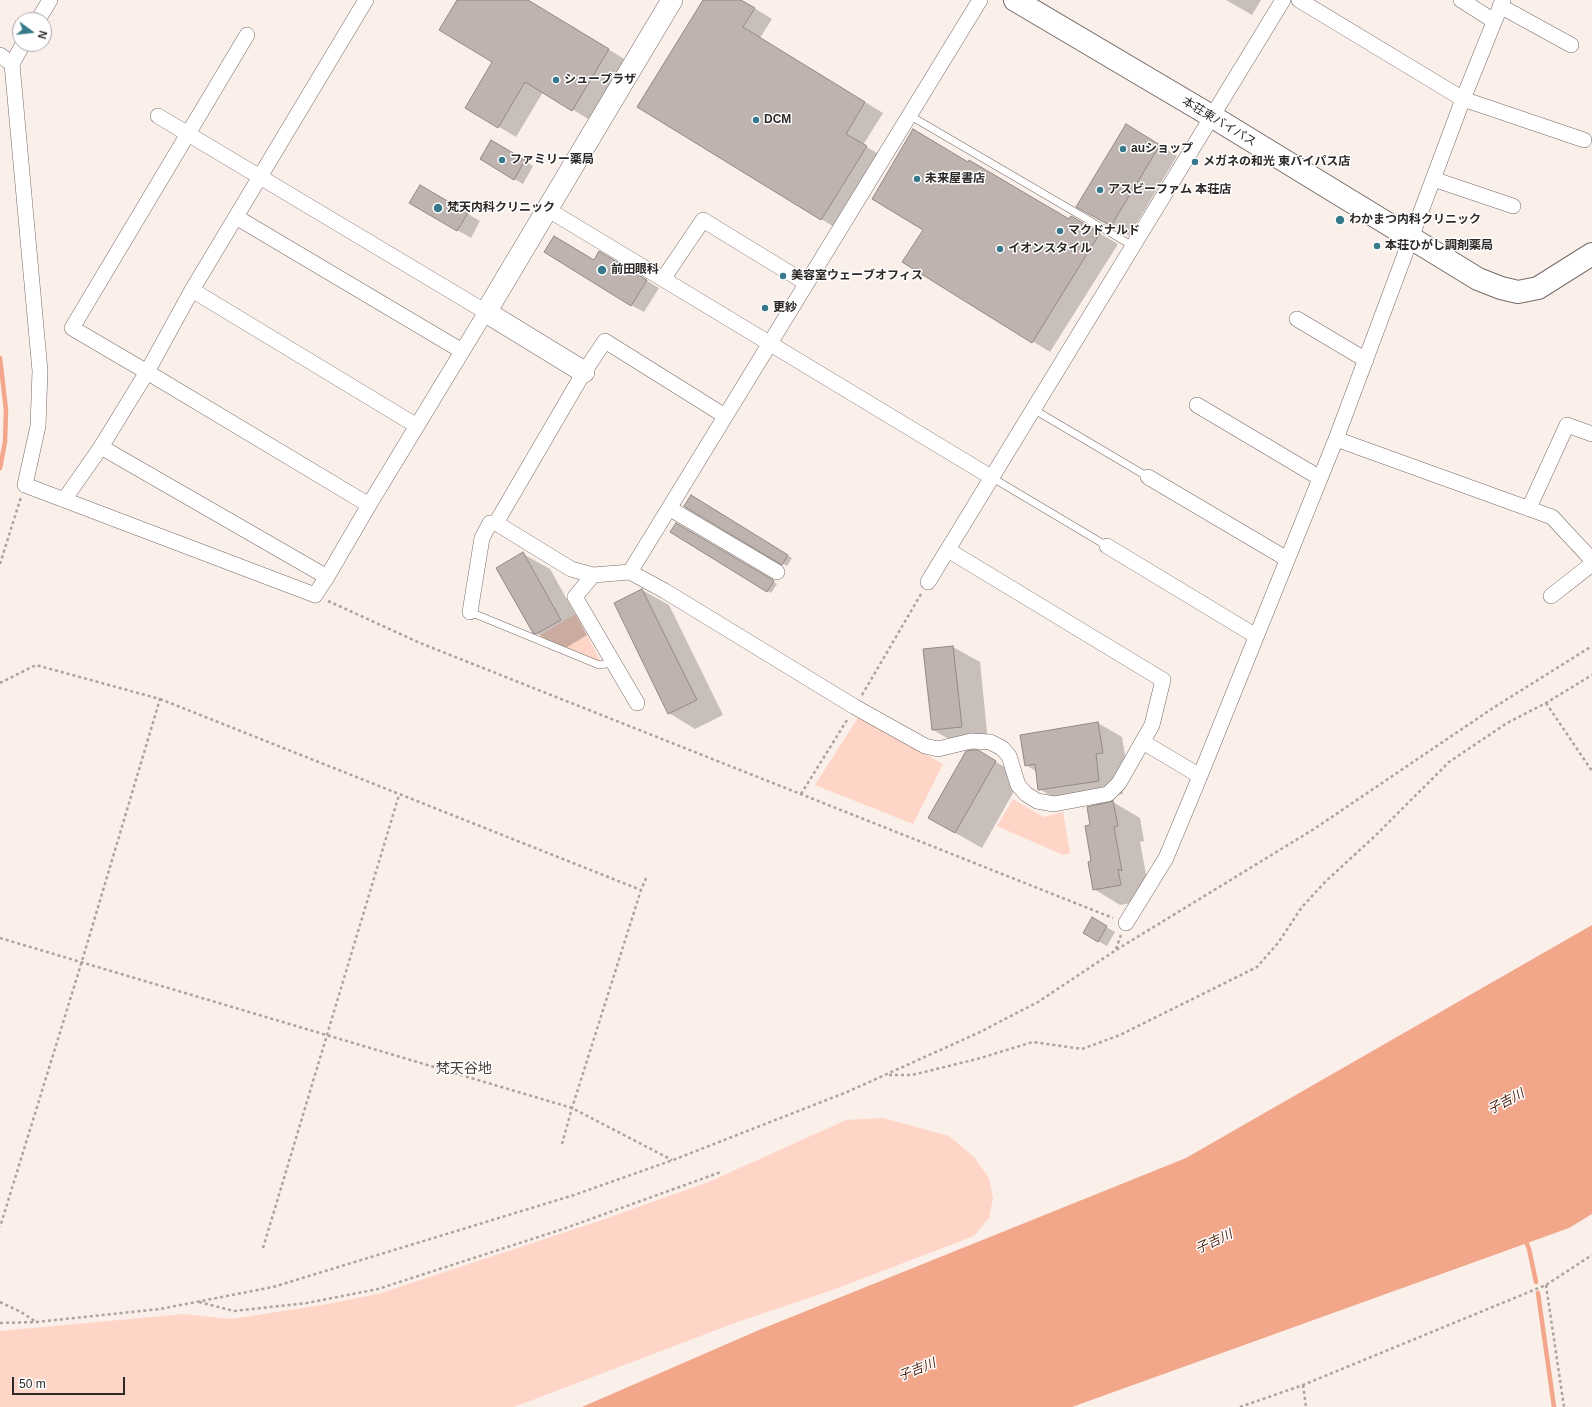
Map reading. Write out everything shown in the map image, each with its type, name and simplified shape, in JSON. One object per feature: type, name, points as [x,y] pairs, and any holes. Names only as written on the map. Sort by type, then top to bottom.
[{"type":"highway","name":"本荘東バイパス","points":[[1015,0],[1213,117],[1410,239],[1478,279],[1501,288],[1518,292],[1538,288],[1592,254]]},
{"type":"street","points":[[64,500],[101,447],[147,372],[192,290],[366,0]]},
{"type":"street","points":[[14,52],[6,60],[40,370],[38,426],[25,485],[315,595],[672,0]]},
{"type":"street","points":[[630,572],[980,0]]},
{"type":"street","points":[[928,582],[1283,0]]},
{"type":"street","points":[[1298,0],[1463,99],[1584,140]]},
{"type":"street","points":[[1461,0],[1494,21]]},
{"type":"street","points":[[41,12],[44,2]]},
{"type":"street","points":[[1126,923],[1166,858],[1200,776],[1336,439],[1410,239],[1501,3],[1571,45]]},
{"type":"street","points":[[246,35],[72,328],[369,505]]},
{"type":"street","points":[[158,116],[584,372]]},
{"type":"street","points":[[1433,179],[1513,206]]},
{"type":"street","points":[[547,209],[991,477]]},
{"type":"street","points":[[236,217],[462,351]]},
{"type":"street","points":[[663,279],[703,220],[806,283]]},
{"type":"street","points":[[192,290],[417,426]]},
{"type":"street","points":[[1297,319],[1366,360]]},
{"type":"street","points":[[496,523],[584,372],[605,341],[725,416]]},
{"type":"street","points":[[1197,405],[1320,478]]},
{"type":"street","points":[[1529,508],[1567,425],[1592,434]]},
{"type":"street","points":[[1336,439],[1552,517],[1592,560]]},
{"type":"street","points":[[101,447],[327,577]]},
{"type":"street","points":[[1148,477],[1287,559]]},
{"type":"street","points":[[669,508],[777,572]]},
{"type":"street","points":[[470,612],[482,538],[490,524],[496,523],[571,569],[593,575],[630,572],[665,590],[855,707],[925,746],[938,749],[971,741],[990,742],[1002,748],[1009,756],[1018,785],[1026,794],[1037,801],[1054,804],[1108,794],[1119,783],[1152,725],[1163,680],[948,550]]},
{"type":"street","points":[[1107,546],[1256,636]]},
{"type":"street","points":[[1551,596],[1592,564]]},
{"type":"street","points":[[593,575],[575,597],[636,703]]},
{"type":"street","points":[[1143,742],[1200,776]]},
{"type":"lane","points":[[909,115],[1133,246]]},
{"type":"lane","points":[[1033,409],[1148,477]]},
{"type":"lane","points":[[991,477],[1107,546]]},
{"type":"lane","points":[[470,612],[599,665],[613,663]]},
{"type":"path","points":[[0,564],[25,485]]},
{"type":"path","points":[[801,794],[855,707],[928,582]]},
{"type":"path","points":[[315,595],[420,643],[1126,923]]},
{"type":"path","points":[[0,1323],[36,1322],[160,1309],[273,1287],[574,1194],[673,1160],[847,1092],[978,1033],[1038,1002],[1116,950],[1314,829],[1493,708],[1592,646]]},
{"type":"path","points":[[0,683],[36,665],[160,699],[640,890]]},
{"type":"path","points":[[888,1074],[912,1075],[977,1059],[1033,1042],[1082,1049],[1120,1035],[1257,967],[1278,943],[1302,907],[1325,882],[1376,835],[1449,762],[1507,723],[1546,703],[1592,676]]},
{"type":"path","points":[[0,1227],[82,961],[160,699]]},
{"type":"path","points":[[1546,703],[1592,771]]},
{"type":"path","points":[[263,1248],[399,795]]},
{"type":"path","points":[[562,1144],[640,890],[647,876]]},
{"type":"path","points":[[0,938],[82,961],[326,1036],[572,1108],[673,1160]]},
{"type":"path","points":[[198,1302],[234,1311],[306,1302],[378,1289],[563,1230],[721,1172]]},
{"type":"path","points":[[1240,1407],[1302,1385],[1546,1285],[1592,1255]]},
{"type":"path","points":[[1546,1285],[1564,1407]]},
{"type":"path","points":[[0,1302],[21,1312],[36,1322]]},
{"type":"path","points":[[1302,1385],[1306,1407]]},
{"type":"shaded area","points":[[576,614],[601,662],[539,636]]},
{"type":"shaded area","points":[[859,716],[943,764],[913,824],[815,785]]},
{"type":"shaded area","points":[[1013,799],[1043,817],[1063,812],[1070,853],[1063,855],[997,826]]},
{"type":"shaded area","points":[[883,1118],[949,1136],[974,1157],[989,1178],[993,1198],[989,1218],[974,1236],[835,1289],[732,1324],[514,1407],[0,1407],[0,1331],[184,1314],[231,1319],[322,1305],[378,1294],[605,1219],[711,1181],[846,1120]]},
{"type":"water","name":"子吉川","points":[[1592,925],[1592,1214],[1569,1228],[1072,1407],[582,1407],[759,1330],[1186,1158]]},
{"type":"building","name":"シュープラザ","points":[[457,0],[528,0],[609,49],[572,111],[525,82],[498,128],[465,108],[492,62],[439,30]]},
{"type":"building","name":"DCM","points":[[703,0],[741,0],[755,8],[743,27],[865,102],[846,134],[867,146],[821,220],[637,107]]},
{"type":"building","points":[[1126,124],[1160,145],[1111,226],[1076,207]]},
{"type":"building","name":"イオンスタイル","points":[[913,129],[1069,219],[1071,216],[1100,233],[1032,343],[902,262],[923,230],[872,199]]},
{"type":"building","name":"ファミリー薬局","points":[[491,140],[525,160],[514,180],[480,159]]},
{"type":"building","name":"梵天内科クリニック","points":[[420,185],[468,213],[457,231],[409,203]]},
{"type":"building","name":"前田眼科","points":[[554,236],[594,260],[599,251],[647,280],[631,306],[544,252]]},
{"type":"building","points":[[691,495],[788,555],[782,565],[685,507],[684,506]]},
{"type":"building","points":[[676,523],[773,580],[774,581],[767,592],[670,532]]},
{"type":"building","points":[[523,552],[561,620],[536,634],[533,633],[496,568]]},
{"type":"building","points":[[642,589],[697,700],[668,714],[614,603]]},
{"type":"building","points":[[953,646],[962,727],[932,730],[923,649]]},
{"type":"building","points":[[1098,722],[1103,753],[1096,754],[1099,781],[1038,790],[1035,764],[1025,766],[1020,735]]},
{"type":"building","points":[[978,750],[996,761],[955,833],[928,818],[966,751]]},
{"type":"building","points":[[1113,801],[1118,826],[1114,827],[1122,871],[1118,869],[1121,885],[1093,890],[1088,862],[1091,861],[1085,826],[1090,825],[1087,807]]},
{"type":"building","points":[[1092,917],[1107,926],[1098,942],[1083,933]]},
{"type":"waterway","points":[[0,358],[6,410],[5,442],[0,468]]},
{"type":"waterway","points":[[1525,1239],[1529,1249],[1536,1282]]},
{"type":"waterway","points":[[1538,1293],[1554,1407]]},
{"type":"place","name":"シュープラザ","points":[[556,80]]},
{"type":"place","name":"DCM","points":[[756,120]]},
{"type":"place","name":"auショップ","points":[[1123,149]]},
{"type":"place","name":"ファミリー薬局","points":[[502,160]]},
{"type":"place","name":"メガネの和光 東バイパス店","points":[[1195,162]]},
{"type":"place","name":"未来屋書店","points":[[917,179]]},
{"type":"place","name":"アスビーファム 本荘店","points":[[1100,190]]},
{"type":"place","name":"梵天内科クリニック","points":[[438,208]]},
{"type":"place","name":"わかまつ内科クリニック","points":[[1340,220]]},
{"type":"place","name":"マクドナルド","points":[[1060,231]]},
{"type":"place","name":"本荘ひがし調剤薬局","points":[[1377,246]]},
{"type":"place","name":"イオンスタイル","points":[[1000,249]]},
{"type":"place","name":"前田眼科","points":[[602,270]]},
{"type":"place","name":"美容室ウェーブオフィス","points":[[783,276]]},
{"type":"place","name":"更紗","points":[[765,308]]},
{"type":"district","name":"梵天谷地","points":[[464,1069]]}]
